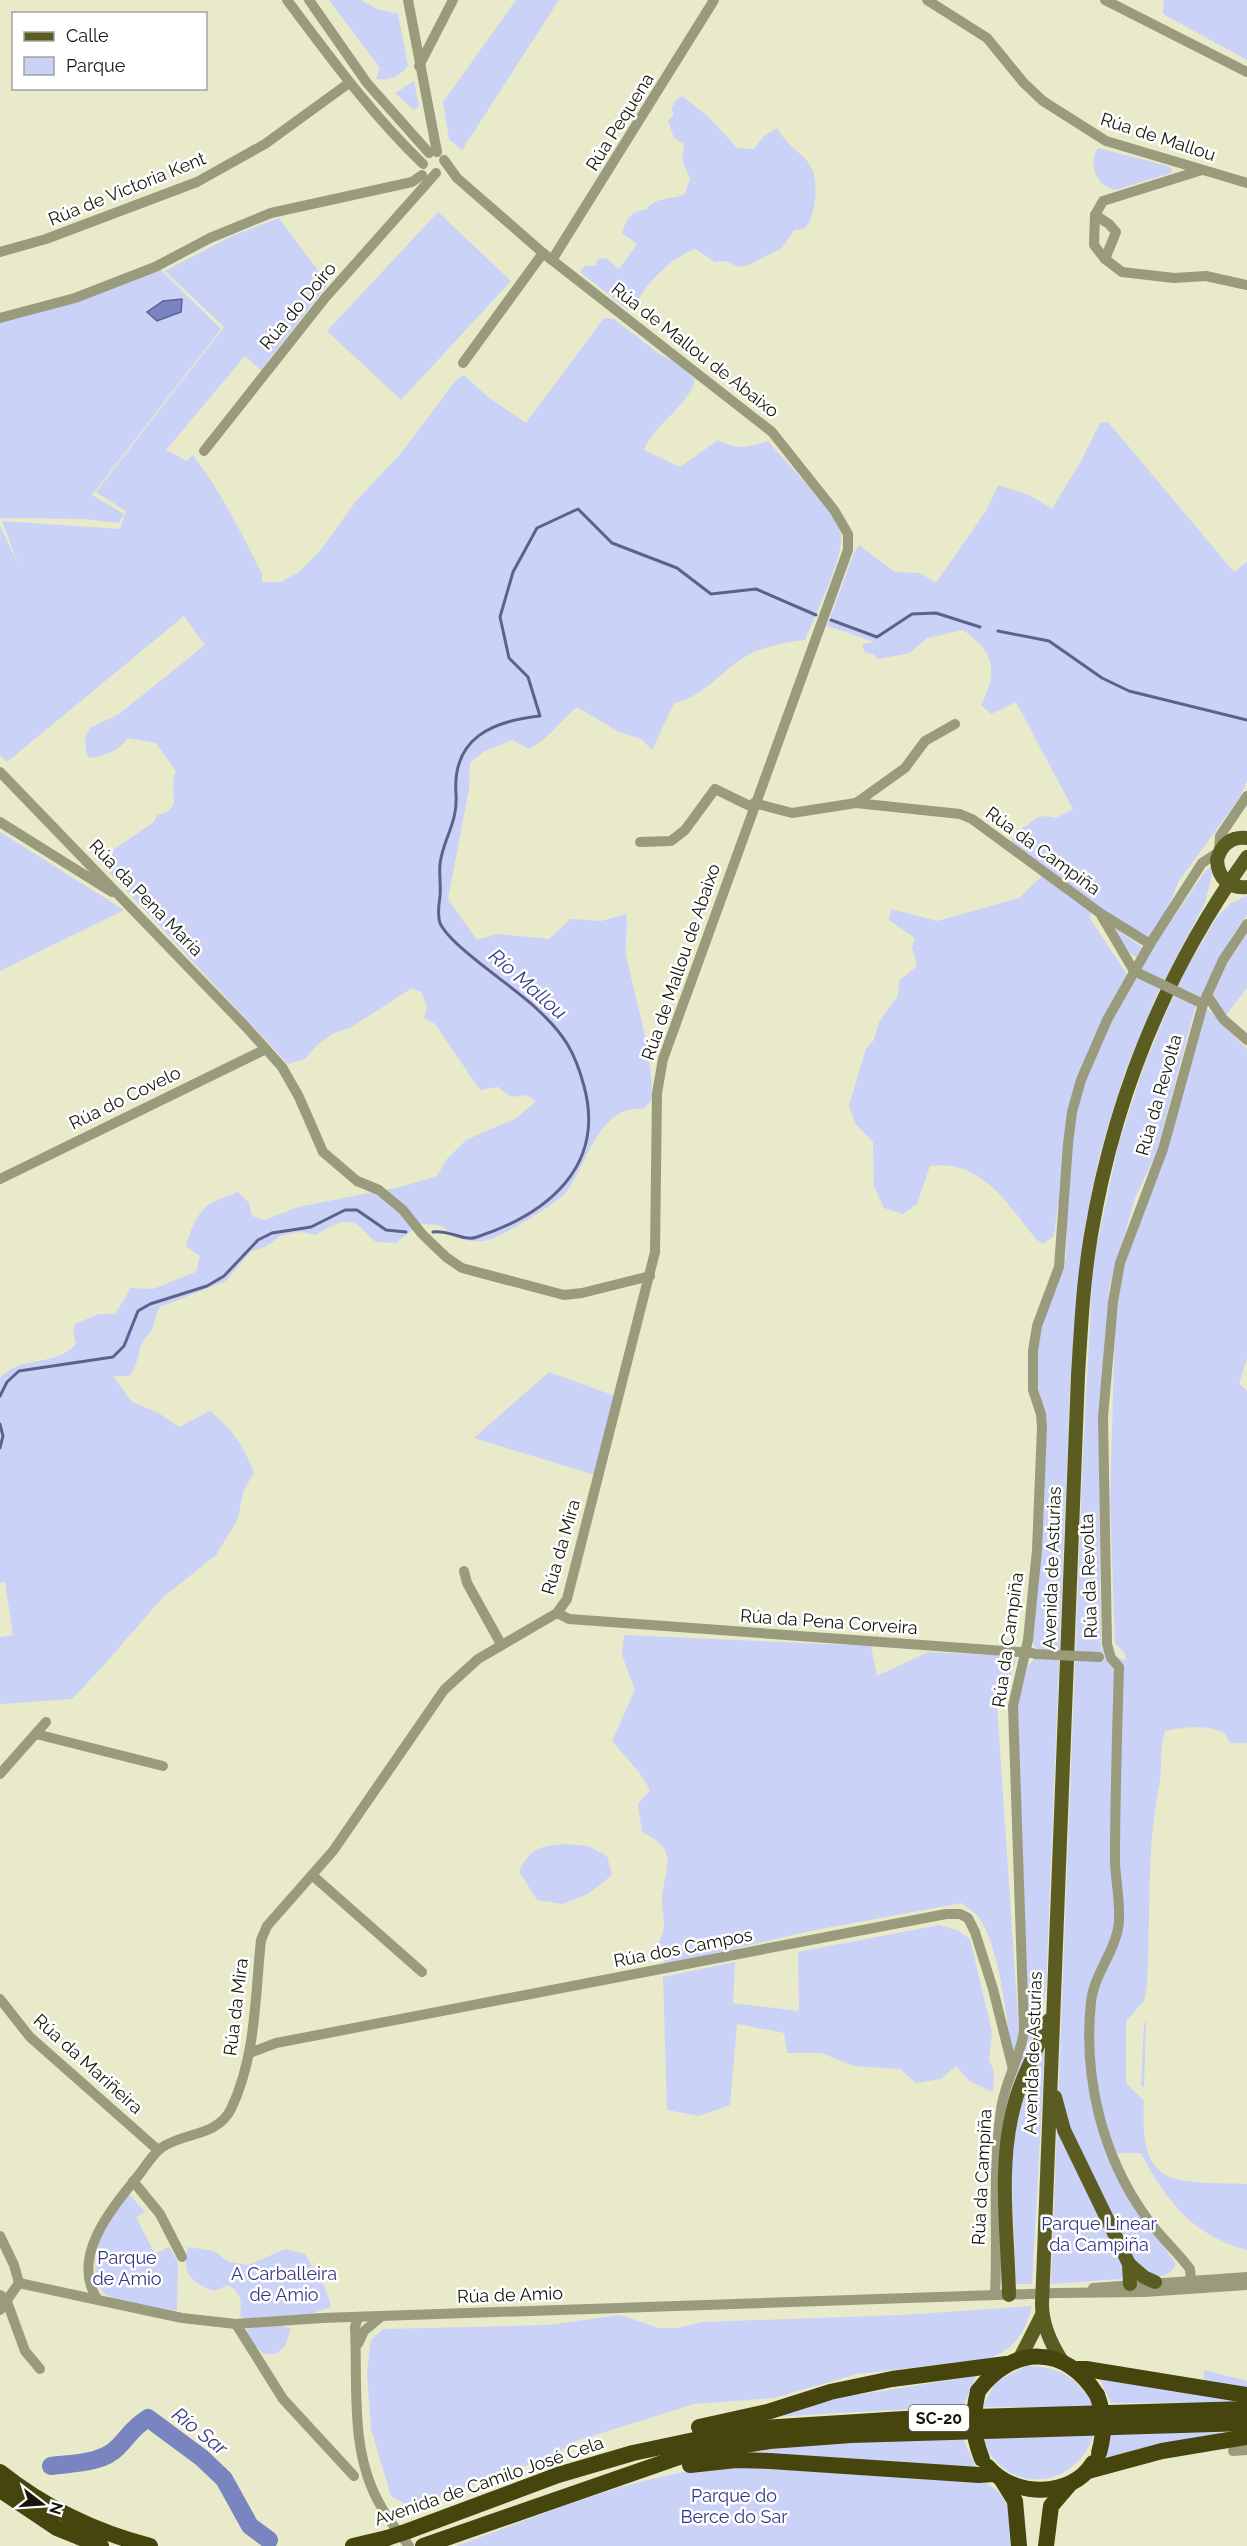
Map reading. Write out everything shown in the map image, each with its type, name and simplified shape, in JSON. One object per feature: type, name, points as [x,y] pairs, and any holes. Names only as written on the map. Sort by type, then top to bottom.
[{"type":"highway","points":[[633,2453],[679,2431],[767,2412],[830,2392],[892,2379],[1041,2356],[1086,2369],[1247,2395]]},
{"type":"highway","points":[[1013,2361],[990,2375],[978,2391],[972,2421],[975,2442],[982,2459],[1015,2501],[1019,2546]]},
{"type":"highway","points":[[1069,2365],[1096,2395],[1104,2414],[1104,2434],[1099,2453],[1088,2471]]},
{"type":"highway","name":"Avenida de Camilo José Cela","points":[[353,2546],[387,2538],[409,2538],[508,2492],[633,2453],[723,2433],[794,2424],[1247,2409]]},
{"type":"highway","name":"SC-20","points":[[423,2546],[686,2455],[770,2441],[851,2435],[1247,2423]]},
{"type":"highway","points":[[1046,2546],[1051,2506],[1057,2496],[1088,2471],[1162,2451],[1247,2437]]},
{"type":"highway","points":[[615,2479],[694,2464],[736,2460],[979,2475],[998,2477],[1038,2490],[1054,2489],[1073,2481]]},
{"type":"highway","points":[[0,2472],[63,2513],[98,2529],[150,2546]]},
{"type":"highway","points":[[0,2490],[57,2528],[101,2546]]},
{"type":"main road","points":[[1214,906],[1219,852],[1227,842],[1245,836]]},
{"type":"main road","points":[[1214,906],[1238,886],[1247,857]]},
{"type":"main road","points":[[1218,870],[1238,886]]},
{"type":"main road","name":"Avenida de Asturias","points":[[1042,2309],[1078,1375],[1091,1237],[1108,1154],[1139,1057],[1176,973],[1214,906]]},
{"type":"main road","points":[[1002,2295],[1007,2249],[1008,2132],[1020,2085],[1053,2009]]},
{"type":"main road","points":[[1051,2072],[1057,2108],[1064,2130],[1129,2264],[1130,2284]]},
{"type":"main road","points":[[1129,2264],[1144,2277],[1159,2285]]},
{"type":"main road","points":[[1013,2361],[1042,2309]]},
{"type":"main road","points":[[1042,2309],[1050,2342],[1069,2365]]},
{"type":"street","points":[[287,0],[349,83],[423,169],[457,178]]},
{"type":"street","points":[[309,0],[367,83],[457,178],[548,257]]},
{"type":"street","points":[[408,0],[435,154],[443,166],[437,172]]},
{"type":"street","points":[[419,66],[453,0]]},
{"type":"street","name":"Rúa Pequena","points":[[463,363],[548,257],[714,0]]},
{"type":"street","name":"Rúa de Mallou","points":[[927,0],[987,38],[1034,93],[1090,134],[1106,141],[1247,183]]},
{"type":"street","points":[[1105,0],[1155,23],[1247,72]]},
{"type":"street","points":[[416,40],[435,33]]},
{"type":"street","name":"Rúa de Victoria Kent","points":[[0,252],[46,239],[197,182],[265,144],[349,83]]},
{"type":"street","points":[[0,318],[89,292],[155,267],[210,238],[271,213],[417,184],[423,169],[435,154]]},
{"type":"street","points":[[1203,170],[1108,199],[1099,205],[1095,215],[1094,245],[1105,259],[1122,272],[1174,278],[1206,276],[1247,285]]},
{"type":"street","name":"Rúa do Doiro","points":[[204,451],[417,184],[437,172]]},
{"type":"street","points":[[1095,215],[1109,224],[1116,232],[1105,259]]},
{"type":"street","name":"Rúa de Mallou de Abaixo","points":[[548,257],[772,432],[834,510],[848,534],[848,550],[834,591],[753,805],[663,1059],[657,1093],[657,1214],[650,1276]]},
{"type":"street","points":[[856,803],[905,768],[925,741],[955,724]]},
{"type":"street","name":"Rúa da Pena María","points":[[0,772],[282,1067],[299,1097],[323,1152],[357,1181],[379,1190],[395,1203],[446,1257],[462,1268],[564,1295],[582,1293],[650,1276]]},
{"type":"street","points":[[640,842],[671,841],[685,830],[715,789],[753,805]]},
{"type":"street","points":[[1247,796],[1220,836],[1219,852],[1202,863],[1134,971],[1205,1000],[1247,1040]]},
{"type":"street","name":"Rúa da Campiña","points":[[753,805],[792,813],[856,803],[960,814],[972,819],[1100,914],[1150,944]]},
{"type":"street","points":[[0,822],[100,885],[114,893],[117,892]]},
{"type":"street","name":"Rúa da Campiña","points":[[1002,2295],[996,2158],[1003,2094],[1022,2045],[1024,2031],[1013,1706],[1019,1672],[1031,1653],[1038,1529],[1041,1414],[1032,1379],[1037,1326],[1059,1267],[1072,1112],[1091,1052],[1134,971],[1100,914]]},
{"type":"street","name":"Rúa da Revolta","points":[[1185,2267],[1146,2218],[1114,2159],[1103,2131],[1090,2076],[1091,2001],[1094,1983],[1117,1936],[1119,1901],[1115,1865],[1119,1667],[1105,1658],[1107,1644],[1102,1468],[1106,1370],[1113,1302],[1120,1263],[1129,1233],[1163,1149],[1205,1000],[1223,960],[1247,924]]},
{"type":"street","name":"Rúa do Covelo","points":[[0,1179],[266,1050]]},
{"type":"street","name":"Rúa da Mira","points":[[158,2150],[213,2128],[224,2120],[231,2110],[250,2053],[263,1932],[333,1851],[444,1690],[478,1659],[557,1613],[567,1599],[650,1276]]},
{"type":"street","points":[[464,1571],[467,1583],[501,1644]]},
{"type":"street","name":"Rúa da Pena Corveira","points":[[557,1613],[569,1619],[1105,1658]]},
{"type":"street","points":[[0,1774],[46,1722]]},
{"type":"street","points":[[36,1734],[163,1766]]},
{"type":"street","points":[[312,1875],[422,1972]]},
{"type":"street","name":"Rúa dos Campos","points":[[250,2053],[276,2043],[946,1914],[960,1914],[968,1918],[975,1932],[993,1989],[1013,2069]]},
{"type":"street","name":"Rúa da Mariñeira","points":[[0,1999],[30,2037],[158,2150]]},
{"type":"street","points":[[96,2297],[92,2290],[90,2270],[94,2242],[109,2213],[158,2150]]},
{"type":"street","points":[[133,2181],[160,2214],[182,2257]]},
{"type":"street","points":[[0,2236],[14,2265],[19,2283],[3,2297],[0,2310]]},
{"type":"street","points":[[1159,2285],[1185,2267]]},
{"type":"street","name":"Rúa de Amio","points":[[1185,2267],[1222,2278],[1247,2277]]},
{"type":"street","name":"Rúa de Amio","points":[[1057,2292],[1097,2293],[1188,2283],[1185,2267]]},
{"type":"street","name":"Rúa de Amio","points":[[1159,2285],[1185,2267]]},
{"type":"street","name":"Rúa de Amio","points":[[1185,2267],[1199,2283],[1234,2286]]},
{"type":"street","name":"Rúa de Amio","points":[[19,2283],[96,2297],[111,2304],[182,2318],[236,2324],[382,2316],[1002,2295],[1130,2284],[1247,2285]]},
{"type":"street","name":"Rúa de Amio","points":[[1097,2293],[1126,2289],[1130,2284]]},
{"type":"street","points":[[3,2297],[25,2351],[40,2369]]},
{"type":"street","points":[[357,2344],[364,2331],[382,2316]]},
{"type":"street","points":[[359,2317],[358,2430],[368,2479],[381,2508],[409,2538]]},
{"type":"street","points":[[338,2318],[346,2325],[357,2344]]},
{"type":"street","points":[[236,2324],[283,2399],[354,2476]]},
{"type":"street","points":[[1233,2451],[1247,2450]]},
{"type":"green space","points":[[329,0],[361,0],[377,9],[398,14],[408,66],[394,77],[376,79],[380,68]]},
{"type":"green space","points":[[516,0],[559,0],[462,150],[449,139],[443,102]]},
{"type":"green space","points":[[1164,0],[1247,0],[1247,60],[1163,14]]},
{"type":"green space","points":[[414,81],[419,106],[414,110],[395,93]]},
{"type":"green space","points":[[682,96],[708,116],[737,148],[754,149],[763,137],[777,128],[810,165],[814,173],[816,184],[812,215],[804,229],[794,230],[782,248],[749,265],[738,267],[726,261],[715,262],[695,249],[686,253],[660,272],[645,289],[635,307],[628,310],[580,272],[585,266],[596,266],[598,259],[606,258],[619,269],[637,244],[622,233],[630,217],[636,212],[646,210],[654,202],[684,195],[690,179],[682,159],[684,144],[674,138],[668,121],[674,115],[671,109],[676,100]]},
{"type":"green space","points":[[1098,148],[1168,166],[1172,169],[1171,173],[1115,190],[1102,184],[1095,173],[1094,161]]},
{"type":"green space","points":[[438,212],[511,281],[401,400],[327,331]]},
{"type":"green space","points":[[279,218],[328,284],[261,370],[245,356],[166,450],[187,461],[193,455],[222,498],[262,574],[262,582],[281,582],[299,572],[320,551],[356,501],[403,451],[456,380],[464,375],[488,397],[526,423],[604,318],[614,319],[659,354],[679,364],[695,380],[685,399],[655,432],[644,450],[680,467],[718,440],[742,447],[768,441],[830,513],[841,535],[841,545],[833,572],[805,640],[773,646],[750,654],[702,691],[674,703],[652,750],[641,739],[619,732],[577,707],[548,735],[529,749],[512,740],[483,752],[470,763],[469,789],[448,899],[477,940],[497,934],[549,939],[571,919],[601,921],[626,914],[626,954],[647,1046],[652,1099],[644,1109],[629,1110],[616,1115],[606,1125],[589,1150],[568,1190],[562,1196],[528,1220],[492,1239],[463,1240],[440,1226],[420,1224],[396,1243],[376,1242],[358,1225],[342,1222],[316,1235],[301,1232],[282,1235],[265,1247],[251,1251],[226,1281],[160,1307],[152,1329],[142,1343],[132,1372],[129,1376],[113,1376],[131,1401],[160,1414],[179,1427],[210,1411],[225,1425],[241,1446],[254,1472],[243,1492],[238,1519],[216,1555],[162,1598],[72,1699],[0,1704],[0,1637],[13,1635],[5,1582],[0,1583],[0,1378],[18,1366],[49,1359],[68,1351],[76,1344],[73,1330],[75,1324],[99,1314],[115,1314],[131,1288],[153,1289],[196,1272],[200,1256],[186,1246],[198,1216],[217,1200],[238,1192],[249,1203],[252,1216],[265,1220],[298,1207],[400,1187],[437,1176],[447,1159],[466,1140],[517,1118],[536,1101],[526,1095],[511,1097],[498,1087],[480,1090],[435,1024],[424,1018],[427,1006],[421,992],[412,988],[350,1028],[334,1033],[317,1045],[305,1059],[288,1064],[98,860],[154,822],[157,815],[168,812],[174,804],[173,780],[176,771],[156,743],[128,738],[111,752],[89,758],[85,737],[90,728],[119,714],[205,645],[184,616],[7,762],[0,755],[0,526],[19,566],[2,521],[120,529],[126,511],[96,492],[224,327],[165,271],[232,236]]},
{"type":"green space","points":[[160,269],[221,329],[92,495],[124,514],[119,523],[85,519],[0,518],[0,323]]},
{"type":"green space","points":[[1108,422],[1234,572],[1247,562],[1247,780],[1240,797],[1179,881],[1166,912],[1147,939],[1097,905],[1089,917],[1128,976],[1141,965],[1204,873],[1210,867],[1213,871],[1205,903],[1156,996],[1125,1072],[1100,1153],[1084,1232],[1070,1385],[1046,1990],[1036,2040],[1016,2086],[1001,2284],[999,2283],[998,2172],[1009,2086],[1022,2056],[1017,1707],[1027,1667],[1034,1659],[1036,1648],[1033,1643],[1047,1419],[1034,1373],[1041,1324],[1066,1258],[1068,1193],[1058,1204],[1054,1236],[1043,1244],[1036,1239],[992,1187],[965,1170],[948,1166],[930,1166],[917,1204],[903,1214],[884,1208],[874,1186],[873,1142],[855,1123],[849,1105],[866,1049],[874,1040],[879,1022],[898,995],[899,981],[917,966],[912,948],[915,938],[889,920],[891,909],[937,921],[1019,898],[1042,876],[1017,857],[1012,840],[1017,830],[1042,816],[1056,818],[1073,809],[1016,702],[991,714],[981,705],[990,682],[990,663],[982,646],[974,638],[963,630],[927,638],[910,653],[878,659],[874,654],[865,653],[862,644],[875,642],[827,626],[859,545],[895,572],[920,573],[936,583],[986,511],[998,485],[1029,495],[1052,509],[1081,461],[1100,423]]},
{"type":"green space","points":[[0,832],[124,910],[0,971]]},
{"type":"green space","name":"Parque Linear da Campiña","points":[[1247,896],[1247,915],[1231,937],[1195,1008],[1157,1151],[1135,1198],[1109,1289],[1102,1373],[1099,1499],[1101,1649],[1126,1661],[1124,1652],[1115,1643],[1110,1500],[1115,1324],[1126,1253],[1207,1008],[1247,1049],[1247,1358],[1239,1384],[1247,1391],[1247,1743],[1230,1743],[1225,1734],[1212,1729],[1187,1728],[1165,1731],[1152,1835],[1147,1985],[1144,2001],[1126,2021],[1126,2083],[1144,2101],[1144,2130],[1148,2152],[1155,2166],[1166,2175],[1181,2180],[1247,2184],[1247,2250],[1211,2235],[1183,2214],[1160,2186],[1141,2153],[1106,2153],[1136,2207],[1176,2264],[1171,2272],[1163,2276],[1051,2284],[1083,1455],[1093,1263],[1119,1142],[1145,1064],[1167,1011],[1188,966],[1217,917],[1231,903]]},
{"type":"green space","points":[[1113,927],[1143,948],[1137,958],[1127,950]]},
{"type":"green space","points":[[1247,934],[1247,988],[1226,1015],[1213,997],[1215,988],[1226,964]]},
{"type":"green space","points":[[549,1372],[615,1396],[595,1475],[474,1438]]},
{"type":"green space","points":[[624,1635],[871,1646],[877,1676],[928,1652],[1012,1656],[1016,1661],[997,1705],[1019,2034],[1012,2057],[1002,1986],[993,1948],[980,1919],[962,1903],[810,1931],[666,1965],[657,1948],[664,1928],[662,1899],[667,1866],[666,1852],[654,1839],[642,1832],[638,1804],[650,1790],[639,1772],[612,1741],[635,1690],[622,1655]]},
{"type":"green space","points":[[567,1844],[588,1846],[607,1856],[612,1875],[588,1894],[563,1904],[537,1900],[519,1871],[523,1863],[538,1849]]},
{"type":"green space","points":[[939,1925],[957,1930],[970,1939],[992,2032],[989,2060],[994,2071],[993,2092],[969,2081],[956,2066],[941,2079],[916,2083],[900,2069],[853,2066],[822,2053],[787,2053],[784,2033],[737,2024],[730,2105],[699,2116],[667,2110],[663,1977],[735,1962],[733,2003],[799,2011],[798,1952]]},
{"type":"green space","points":[[1146,2021],[1144,2087],[1141,2086]]},
{"type":"green space","points":[[1045,2049],[1032,2284],[1016,2284],[1011,2159],[1017,2113],[1041,2050]]},
{"type":"green space","name":"Parque de Amio","points":[[130,2195],[145,2212],[136,2217],[155,2254],[169,2247],[178,2262],[177,2311],[110,2297],[98,2284],[96,2257],[100,2242],[113,2213]]},
{"type":"green space","name":"A Carballeira de Amio","points":[[188,2247],[214,2251],[229,2262],[248,2265],[285,2249],[305,2254],[323,2284],[331,2304],[329,2308],[306,2315],[246,2321],[240,2315],[240,2298],[233,2288],[228,2285],[214,2291],[199,2284],[190,2275],[186,2263]]},
{"type":"green space","points":[[1032,2306],[1026,2324],[1017,2339],[1005,2351],[988,2359],[857,2374],[774,2398],[694,2404],[573,2442],[555,2455],[411,2507],[391,2496],[371,2429],[367,2372],[371,2340],[383,2329],[547,2325],[621,2315],[658,2328],[678,2328],[702,2322],[902,2315]]},
{"type":"green space","points":[[278,2325],[291,2329],[285,2346],[276,2354],[264,2354],[253,2344],[247,2331],[249,2327]]},
{"type":"green space","points":[[1026,2366],[1058,2371],[1082,2388],[1094,2407],[982,2407],[996,2382]]},
{"type":"green space","points":[[1204,2370],[1247,2381],[1247,2389],[1204,2381]]},
{"type":"green space","points":[[976,2376],[962,2409],[930,2408],[754,2418],[850,2396]]},
{"type":"green space","points":[[1100,2379],[1233,2399],[1232,2402],[1111,2403]]},
{"type":"green space","points":[[1220,2432],[1222,2435],[1104,2461],[1112,2433]]},
{"type":"green space","points":[[1094,2435],[1084,2454],[1071,2468],[1055,2476],[1038,2479],[1021,2477],[1005,2470],[992,2456],[982,2437]]},
{"type":"green space","points":[[963,2439],[976,2467],[751,2452],[825,2443]]},
{"type":"green space","name":"Parque do Berce do Sar","points":[[726,2466],[985,2483],[1001,2495],[1008,2509],[1011,2546],[456,2546],[589,2497],[657,2478]]},
{"type":"water","points":[[182,299],[181,312],[157,321],[147,312],[163,301]]},
{"type":"waterway","name":"Río Mallou","points":[[433,1232],[472,1238],[503,1227],[526,1215],[565,1183],[578,1163],[586,1141],[589,1115],[584,1086],[577,1063],[567,1044],[555,1027],[538,1010],[446,933],[440,923],[438,910],[440,864],[455,814],[456,775],[461,759],[468,746],[491,728],[522,718],[540,716],[528,677],[509,658],[500,617],[513,572],[537,528],[578,509],[612,543],[677,568],[711,594],[756,589],[816,615]]},
{"type":"waterway","points":[[831,620],[877,637],[912,614],[936,613],[980,627]]},
{"type":"waterway","points":[[998,631],[1049,641],[1102,678],[1129,691],[1247,720]]},
{"type":"waterway","name":"Río Mallou","points":[[0,1396],[7,1382],[19,1371],[113,1357],[124,1346],[138,1311],[150,1304],[207,1286],[224,1276],[258,1240],[272,1233],[311,1227],[345,1210],[357,1210],[386,1230],[406,1232]]},
{"type":"waterway","name":"Río Mallou","points":[[0,1424],[3,1436],[0,1448]]},
{"type":"waterway","name":"Río Sar","points":[[51,2466],[86,2462],[104,2457],[118,2447],[134,2429],[148,2418],[202,2458],[224,2479],[250,2526],[269,2540]]}]
